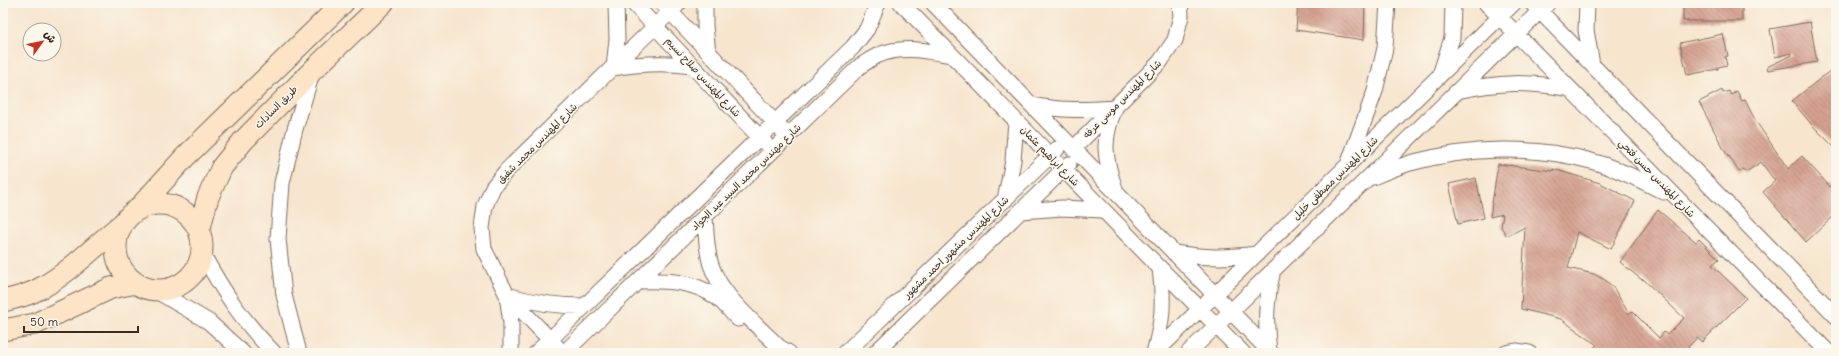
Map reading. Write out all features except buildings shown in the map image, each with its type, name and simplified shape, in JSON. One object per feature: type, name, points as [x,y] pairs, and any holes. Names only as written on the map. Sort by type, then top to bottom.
[{"type":"main road","points":[[3,301],[20,298],[41,288],[61,274],[122,224],[129,215],[139,208],[185,157],[343,3]]},
{"type":"main road","name":"طريق السادات","points":[[199,230],[208,197],[222,167],[243,141],[313,70],[383,3]]},
{"type":"main road","points":[[327,18],[347,38]]},
{"type":"main road","points":[[3,330],[35,324],[111,288],[145,286],[171,288],[185,281],[196,269],[202,253],[202,242],[199,230],[193,220],[174,206],[156,204],[139,208]]},
{"type":"main road","points":[[122,224],[118,233],[116,253],[123,270],[145,286]]},
{"type":"street","points":[[616,3],[617,39],[614,68],[646,63],[666,63],[692,66]]},
{"type":"street","name":"شارع المهندس صلاح نسيم","points":[[633,3],[772,151]]},
{"type":"street","points":[[705,3],[705,26],[708,52]]},
{"type":"street","name":"شارع مهندس محمد السيد عبد الجواد","points":[[536,353],[853,47],[867,28],[878,3]]},
{"type":"street","name":"شارع ابراهيم عثمان","points":[[901,3],[1243,353]]},
{"type":"street","points":[[933,3],[1270,352]]},
{"type":"street","name":"شارع المهندس موسى عرفه","points":[[1072,148],[1115,108],[1160,62],[1175,40],[1181,16],[1180,3]]},
{"type":"street","points":[[1348,164],[1375,91],[1385,48],[1388,3]]},
{"type":"street","points":[[1441,75],[1452,38],[1453,3]]},
{"type":"street","name":"شارع المهندس حسن فتحي","points":[[1486,3],[1829,353]]},
{"type":"street","name":"شارع المهندس مصطفى خليل","points":[[1154,353],[1514,3]]},
{"type":"street","points":[[1587,3],[1586,30],[1592,65]]},
{"type":"street","name":"شارع المهندس محمد شفيق","points":[[564,353],[507,294],[484,249],[482,228],[485,206],[493,187],[507,170],[655,27],[670,6]]},
{"type":"street","name":"شارع المهندس صلاح نسيم","points":[[670,6],[708,52],[788,136]]},
{"type":"street","points":[[1188,353],[1516,34],[1540,6],[1592,65],[1836,316]]},
{"type":"street","name":"شارع مهندس محمد السيد عبد الجواد","points":[[564,353],[860,66],[879,55],[901,49],[951,54]]},
{"type":"street","points":[[299,353],[284,295],[278,239],[282,183],[295,129],[313,70]]},
{"type":"street","points":[[1457,91],[1485,85],[1513,83],[1542,84],[1570,88]]},
{"type":"street","points":[[1032,105],[1072,111],[1115,108],[1107,127],[1106,149],[1109,171],[1116,192]]},
{"type":"street","points":[[1006,200],[1013,160],[1016,121]]},
{"type":"street","name":"شارع المهندس مشهور احمد مشهور","points":[[846,353],[1050,156],[1072,148]]},
{"type":"street","name":"شارع المهندس مشهور احمد مشهور","points":[[875,353],[1063,170],[1072,148]]},
{"type":"street","points":[[1367,179],[1410,163],[1454,153],[1500,150],[1546,152],[1591,161],[1634,176],[1675,197]]},
{"type":"street","points":[[1021,211],[1062,208],[1103,210]]},
{"type":"street","points":[[705,216],[706,241],[712,266],[723,288],[747,322],[773,353]]},
{"type":"street","points":[[202,253],[232,305],[274,353]]},
{"type":"street","points":[[1174,253],[1202,258],[1230,258],[1257,254]]},
{"type":"street","points":[[1154,353],[1161,326],[1163,297],[1160,268]]},
{"type":"street","points":[[1270,352],[1265,324],[1266,304],[1273,270]]},
{"type":"street","points":[[639,281],[659,280],[679,282],[698,288],[716,297],[779,347],[789,353]]},
{"type":"street","points":[[145,286],[209,322],[243,353]]},
{"type":"street","points":[[511,353],[511,323],[507,294],[532,302],[558,306],[584,306]]},
{"type":"street","points":[[231,341],[234,333],[240,328],[249,326]]},
{"type":"street","points":[[1506,353],[1516,351],[1529,353]]}]
